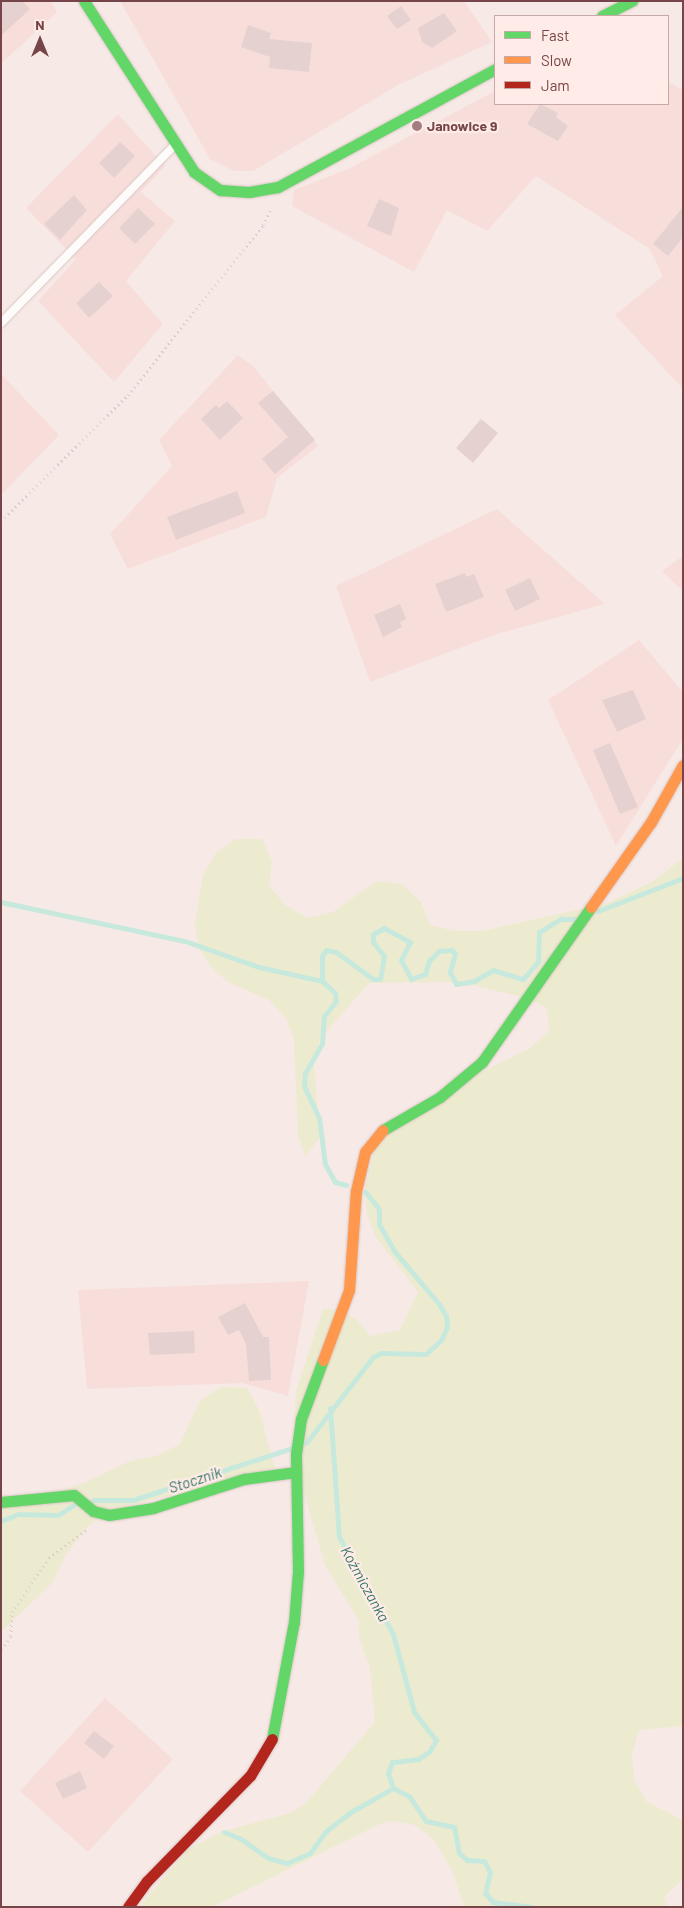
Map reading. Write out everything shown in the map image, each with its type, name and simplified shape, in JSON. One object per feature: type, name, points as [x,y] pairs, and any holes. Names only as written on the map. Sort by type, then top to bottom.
[{"type":"street","points":[[84,1],[194,172],[220,190],[249,192],[278,187],[494,70]]},
{"type":"street","points":[[604,15],[632,1]]},
{"type":"street","points":[[128,1907],[147,1881],[250,1776],[275,1734],[294,1622],[298,1571],[296,1472],[300,1419],[308,1392],[349,1290],[356,1191],[365,1152],[383,1130],[440,1098],[482,1062],[651,822],[683,765]]},
{"type":"street","points":[[1,1502],[74,1496],[93,1511],[109,1515],[153,1508],[244,1479],[296,1472]]},
{"type":"lane","points":[[1,323],[147,170],[176,144]]},
{"type":"path","points":[[1,521],[128,395],[264,225]]},
{"type":"path","points":[[1,1649],[11,1636],[12,1612],[49,1558],[109,1515]]},
{"type":"shaded area","points":[[1,1],[51,1],[57,12],[1,64]]},
{"type":"shaded area","points":[[120,1],[464,1],[492,42],[400,84],[253,171],[234,171],[210,159]]},
{"type":"shaded area","points":[[669,83],[683,90],[683,389],[615,315],[663,276],[650,249],[536,176],[487,231],[447,210],[414,272],[292,206],[294,190],[348,169],[494,92],[494,105],[669,105]]},
{"type":"shaded area","points":[[118,114],[165,166],[141,192],[175,221],[126,281],[163,324],[114,382],[38,301],[76,259],[26,208]]},
{"type":"shaded area","points":[[238,355],[253,366],[318,446],[277,478],[266,517],[128,569],[110,534],[172,466],[159,440]]},
{"type":"shaded area","points":[[1,374],[59,435],[3,493],[1,492]]},
{"type":"shaded area","points":[[497,509],[605,604],[497,634],[370,682],[336,586]]},
{"type":"shaded area","points":[[683,556],[683,591],[662,571]]},
{"type":"shaded area","points":[[639,640],[683,692],[683,739],[616,846],[548,700]]},
{"type":"shaded area","points":[[236,839],[262,839],[272,861],[269,885],[285,905],[308,918],[333,912],[377,881],[402,884],[421,902],[430,925],[455,931],[482,931],[608,903],[653,881],[683,858],[683,1726],[639,1730],[632,1755],[634,1780],[647,1802],[683,1820],[683,1879],[664,1897],[667,1907],[464,1907],[453,1872],[434,1840],[415,1825],[392,1821],[380,1824],[212,1907],[139,1907],[188,1849],[221,1832],[290,1813],[306,1803],[375,1722],[370,1668],[359,1637],[359,1621],[325,1565],[301,1482],[294,1424],[296,1391],[323,1309],[342,1310],[358,1321],[370,1336],[400,1330],[418,1292],[375,1236],[367,1213],[365,1190],[376,1142],[486,1070],[530,1048],[549,1031],[547,1008],[527,998],[459,982],[369,983],[320,1039],[314,1063],[320,1138],[305,1156],[298,1135],[294,1040],[286,1018],[269,1000],[228,982],[210,966],[198,945],[195,923],[203,875],[216,853]]},
{"type":"shaded area","points":[[309,1281],[288,1396],[242,1383],[87,1389],[78,1290]]},
{"type":"shaded area","points":[[221,1387],[247,1388],[259,1410],[275,1468],[109,1511],[89,1525],[67,1553],[52,1583],[1,1632],[1,1509],[84,1483],[130,1461],[156,1456],[180,1444],[200,1401]]},
{"type":"shaded area","points":[[105,1698],[173,1759],[88,1852],[20,1791]]},
{"type":"building","points":[[1,1],[22,1],[30,9],[1,36]]},
{"type":"building","points":[[401,6],[411,20],[397,29],[387,16]]},
{"type":"building","points":[[444,13],[457,31],[432,48],[422,42],[418,28]]},
{"type":"building","points":[[248,25],[271,33],[269,39],[312,43],[309,72],[269,68],[270,57],[241,47]]},
{"type":"building","points":[[539,105],[542,105],[558,113],[556,117],[568,126],[558,141],[527,124]]},
{"type":"building","points":[[120,142],[135,156],[114,178],[99,163]]},
{"type":"building","points":[[74,195],[87,210],[60,240],[44,224]]},
{"type":"building","points":[[379,199],[399,208],[391,236],[367,226]]},
{"type":"building","points":[[683,207],[683,237],[668,256],[653,244]]},
{"type":"building","points":[[138,208],[155,224],[135,244],[119,228]]},
{"type":"building","points":[[99,282],[113,296],[89,318],[76,303]]},
{"type":"building","points":[[273,391],[315,440],[275,474],[262,459],[288,437],[258,403]]},
{"type":"building","points":[[227,401],[243,418],[220,440],[201,419],[216,405],[219,408]]},
{"type":"building","points":[[481,419],[498,433],[473,463],[456,448]]},
{"type":"building","points":[[237,491],[245,513],[176,540],[167,517]]},
{"type":"building","points":[[465,573],[466,577],[474,574],[484,597],[446,612],[435,584]]},
{"type":"building","points":[[530,578],[540,599],[515,611],[505,590]]},
{"type":"building","points":[[400,604],[406,619],[400,622],[402,627],[383,637],[374,615]]},
{"type":"building","points":[[633,690],[646,719],[617,732],[602,700]]},
{"type":"building","points":[[610,743],[638,807],[620,814],[593,750]]},
{"type":"building","points":[[245,1303],[263,1337],[269,1337],[271,1380],[249,1381],[246,1344],[239,1330],[228,1335],[218,1317]]},
{"type":"building","points":[[194,1331],[195,1353],[150,1355],[148,1333]]},
{"type":"building","points":[[94,1731],[114,1746],[104,1759],[84,1743]]},
{"type":"building","points":[[80,1771],[87,1788],[63,1799],[55,1783]]},
{"type":"waterway","name":"Koźmiczanka","points":[[598,911],[683,878]]},
{"type":"waterway","points":[[1,902],[185,941],[259,967],[322,981]]},
{"type":"waterway","name":"Koźmiczanka","points":[[346,1185],[335,1182],[325,1164],[319,1118],[304,1086],[305,1073],[322,1043],[324,1016],[336,1001],[335,993],[322,981],[322,956],[326,950],[336,952],[373,979],[380,979],[384,956],[373,942],[373,934],[384,928],[410,942],[401,960],[411,979],[425,974],[429,961],[439,951],[452,950],[455,954],[450,972],[456,984],[474,981],[493,970],[523,979],[538,962],[539,932],[561,919],[574,919]]},
{"type":"waterway","name":"Koźmiczanka","points":[[306,1443],[373,1357],[381,1353],[426,1354],[441,1340],[447,1327],[446,1316],[439,1304],[395,1252],[379,1224],[379,1209],[365,1192]]},
{"type":"waterway","name":"Koźmiczanka","points":[[330,1408],[339,1537],[393,1634],[414,1712],[436,1740],[430,1751],[418,1759],[392,1762],[388,1773],[393,1788],[409,1796],[426,1821],[454,1827],[459,1853],[467,1860],[484,1861],[490,1872],[485,1893],[493,1902],[531,1907]]},
{"type":"waterway","name":"Stocznik","points":[[93,1500],[133,1500],[292,1448]]},
{"type":"waterway","name":"Stocznik","points":[[1,1521],[18,1514],[58,1515],[74,1505]]},
{"type":"waterway","points":[[224,1832],[241,1839],[268,1858],[287,1863],[310,1853],[325,1832],[349,1813],[393,1788]]},
{"type":"traffic: fast","points":[[84,1],[194,172],[220,190],[249,192],[278,187],[494,70]]},
{"type":"traffic: fast","points":[[604,15],[632,1]]},
{"type":"traffic: fast","points":[[383,1130],[440,1097],[482,1062],[591,907]]},
{"type":"traffic: fast","points":[[272,1739],[294,1622],[298,1571],[296,1454],[301,1419],[323,1360]]},
{"type":"traffic: fast","points":[[1,1502],[74,1495],[93,1511],[109,1515],[153,1508],[244,1479],[296,1472]]},
{"type":"traffic: slow","points":[[591,907],[651,822],[683,765]]},
{"type":"traffic: slow","points":[[323,1360],[349,1290],[356,1191],[365,1152],[383,1130]]},
{"type":"traffic: jam","points":[[128,1907],[147,1881],[250,1776],[272,1739]]},
{"type":"place","name":"Janowice 9","points":[[417,126]]}]
